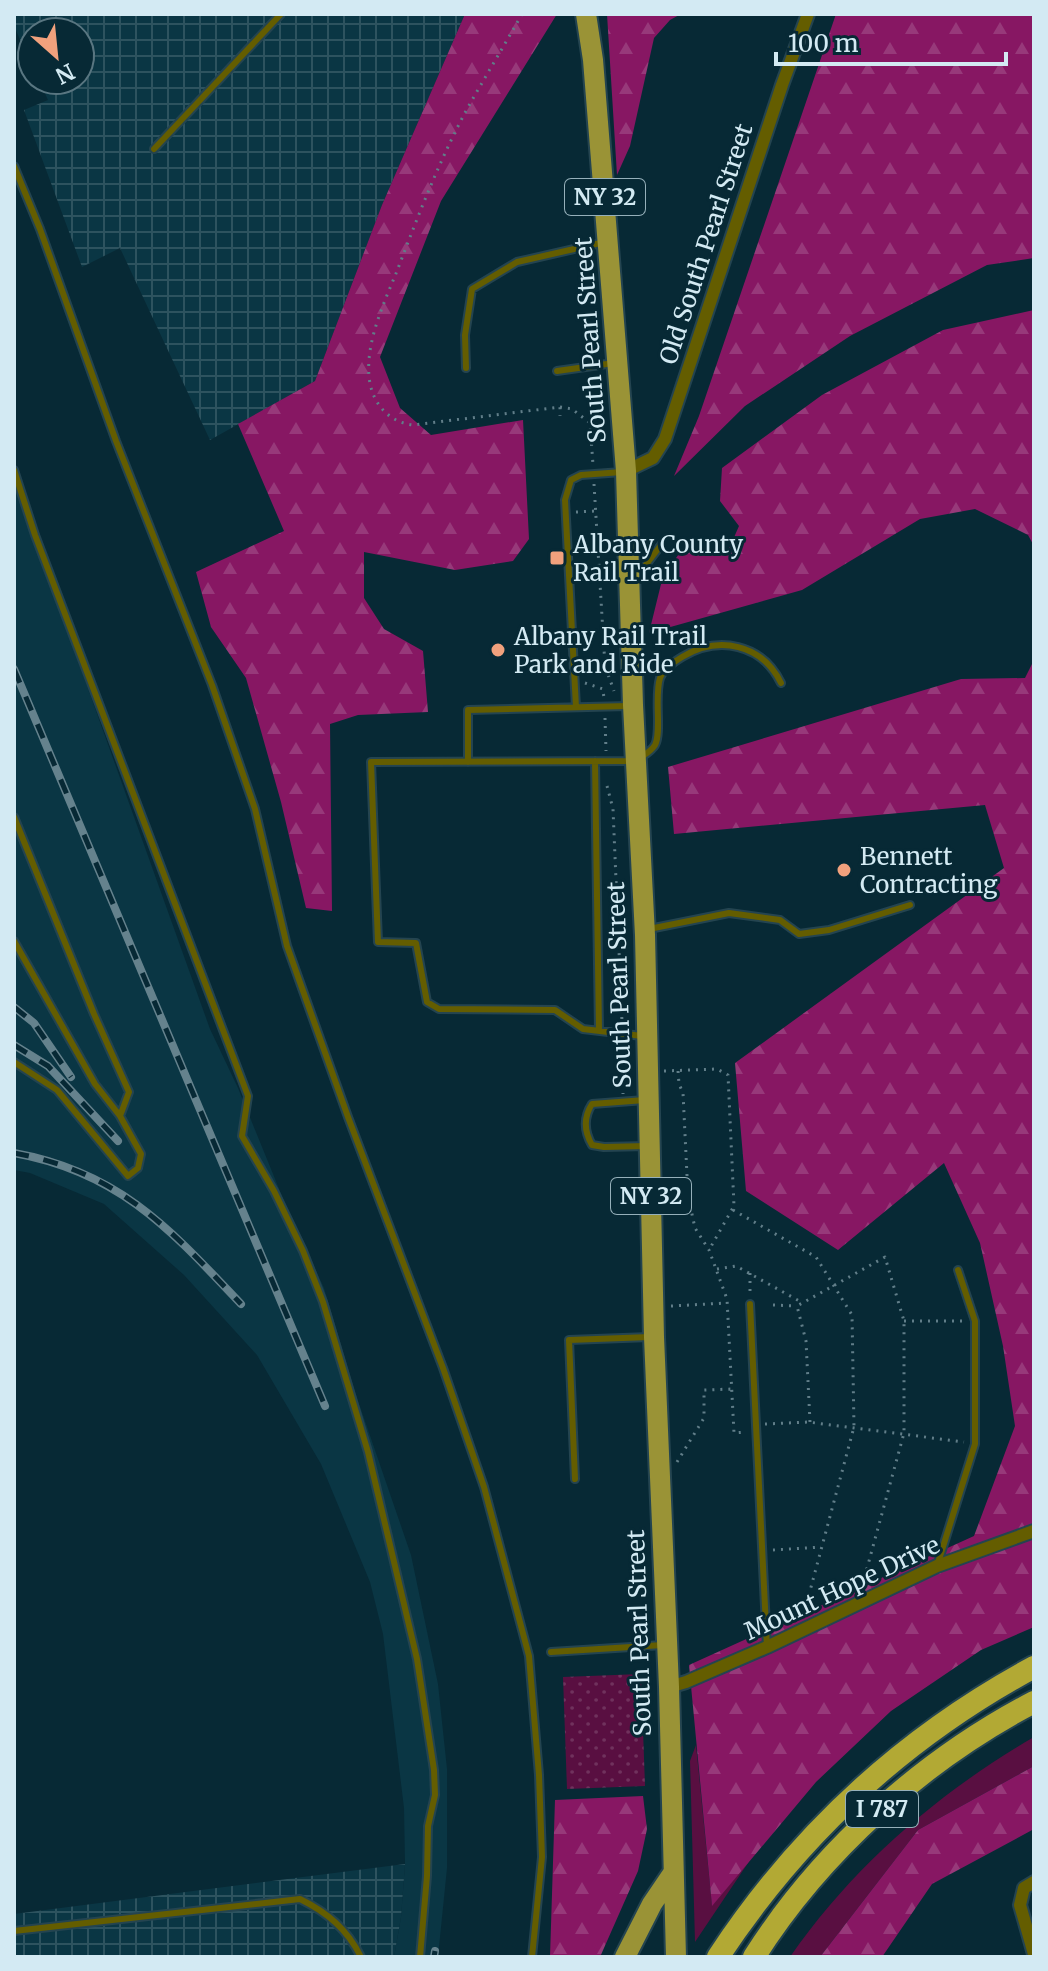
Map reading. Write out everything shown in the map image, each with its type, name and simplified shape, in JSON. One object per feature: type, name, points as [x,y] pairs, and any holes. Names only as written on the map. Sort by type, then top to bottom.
[{"type":"highway","name":"I 787","points":[[718,1957],[779,1873],[838,1808],[901,1753],[969,1704],[1034,1667]]},
{"type":"highway","name":"I 787","points":[[756,1953],[804,1889],[891,1801],[954,1751],[1034,1702]]},
{"type":"main road","name":"South Pearl Street","points":[[586,14],[593,60],[626,471],[633,705],[645,930],[649,1100],[642,1146],[654,1337],[669,1687],[676,1957]]},
{"type":"main road","points":[[625,1957],[652,1904],[673,1873]]},
{"type":"street","name":"Old South Pearl Street","points":[[626,471],[653,458],[665,439],[808,14]]},
{"type":"street","name":"Mount Hope Drive","points":[[669,1687],[767,1647],[937,1566],[1034,1531]]},
{"type":"street","points":[[1034,1882],[1024,1888],[1020,1905],[1034,1954]]},
{"type":"lane","points":[[154,149],[281,14]]},
{"type":"lane","points":[[14,166],[40,229],[116,441],[212,685],[255,809],[287,946],[484,1487],[529,1656],[542,1857],[532,1957]]},
{"type":"lane","points":[[466,368],[465,335],[472,289],[517,262],[608,241]]},
{"type":"lane","points":[[557,371],[618,362]]},
{"type":"lane","points":[[14,470],[35,535],[248,1096],[242,1136],[274,1191],[303,1251],[323,1302],[368,1452],[417,1659],[434,1770],[435,1795],[428,1826],[420,1957]]},
{"type":"lane","points":[[576,707],[565,500],[571,480],[581,475],[626,471]]},
{"type":"lane","points":[[629,572],[645,566],[661,545]]},
{"type":"lane","points":[[647,1035],[583,1029],[555,1010],[439,1009],[427,1002],[416,943],[378,942],[371,762],[636,761],[653,748],[658,739],[656,702],[661,675],[672,663],[691,652],[715,644],[740,646],[773,667],[781,683]]},
{"type":"lane","points":[[468,762],[468,710],[633,705]]},
{"type":"lane","points":[[595,761],[599,1031]]},
{"type":"lane","points":[[14,817],[129,1092],[120,1116]]},
{"type":"lane","points":[[645,930],[729,913],[780,920],[799,934],[829,930],[910,905]]},
{"type":"lane","points":[[14,941],[95,1084],[120,1116],[141,1154],[138,1168],[128,1176],[57,1090],[14,1062]]},
{"type":"lane","points":[[642,1146],[592,1145],[586,1134],[586,1113],[592,1104],[601,1102],[649,1100]]},
{"type":"lane","points":[[937,1566],[975,1444],[975,1321],[958,1270]]},
{"type":"lane","points":[[750,1304],[767,1647]]},
{"type":"lane","points":[[575,1479],[569,1340],[654,1337]]},
{"type":"lane","points":[[551,1652],[666,1645]]},
{"type":"lane","points":[[14,1931],[300,1899],[323,1910],[350,1935],[361,1957]]},
{"type":"path","points":[[522,14],[467,111],[425,197],[384,305],[370,354],[371,391],[387,416],[399,423],[413,425],[560,407],[572,409],[590,423],[594,474]]},
{"type":"path","points":[[560,407],[560,416]]},
{"type":"path","points":[[648,1071],[717,1069],[728,1075],[733,1210],[709,1250]]},
{"type":"path","points":[[678,1071],[683,1093],[688,1196],[695,1228],[709,1250],[727,1303],[734,1433],[810,1422],[975,1444]]},
{"type":"path","points":[[733,1210],[816,1257],[852,1315],[854,1427],[802,1614],[808,1628]]},
{"type":"path","points":[[773,1305],[797,1306],[885,1257],[904,1321],[904,1433],[863,1583],[870,1598]]},
{"type":"path","points":[[716,1269],[736,1266],[803,1303]]},
{"type":"path","points":[[750,1273],[750,1304]]},
{"type":"path","points":[[669,1306],[727,1303]]},
{"type":"path","points":[[797,1306],[806,1341],[810,1422]]},
{"type":"path","points":[[904,1321],[975,1321]]},
{"type":"path","points":[[676,1465],[704,1418],[704,1390],[732,1389]]},
{"type":"path","points":[[763,1551],[821,1547]]},
{"type":"shaded area","points":[[14,14],[465,14],[382,205],[315,381],[210,440],[120,248],[82,267],[24,110],[48,100],[46,96],[96,96],[96,16],[16,16],[16,30]]},
{"type":"shaded area","points":[[14,482],[210,1029],[324,1288],[355,1392],[411,1555],[438,1684],[447,1769],[447,1868],[438,1957],[394,1957],[405,1864],[404,1808],[383,1634],[370,1582],[321,1464],[257,1355],[184,1275],[104,1204],[30,1173],[14,1170]]},
{"type":"shaded area","points":[[641,1674],[645,1786],[567,1789],[563,1677]]},
{"type":"shaded area","points":[[1034,1737],[1034,1766],[918,1830],[820,1957],[790,1957],[842,1892],[900,1834],[964,1782]]},
{"type":"shaded area","points":[[696,1745],[712,1905],[750,1860],[695,1942],[690,1761]]},
{"type":"shaded area","points":[[405,1864],[394,1957],[14,1957],[14,1914]]},
{"type":"green space","points":[[465,14],[557,14],[441,201],[380,357],[400,408],[431,435],[523,420],[529,539],[513,561],[455,570],[364,552],[364,598],[384,629],[423,651],[428,712],[358,715],[330,724],[332,911],[306,908],[281,802],[246,678],[211,627],[196,572],[284,531],[238,424],[315,381],[382,205]]},
{"type":"green space","points":[[607,14],[681,14],[670,20],[654,38],[630,146],[617,175]]},
{"type":"green space","points":[[836,14],[1034,14],[1034,258],[987,265],[850,336],[745,406],[674,476],[699,416]]},
{"type":"green space","points":[[1034,310],[1034,546],[1028,535],[975,509],[920,519],[802,590],[649,633],[663,576],[684,547],[728,551],[739,526],[720,501],[722,468],[822,395],[943,330]]},
{"type":"green space","points":[[1034,660],[1034,1627],[981,1650],[891,1711],[816,1782],[712,1906],[689,1665],[974,1536],[1015,1426],[1003,1346],[980,1243],[944,1163],[838,1250],[746,1191],[735,1063],[1004,868],[985,805],[674,834],[668,767],[961,679],[1025,678]]},
{"type":"green space","points":[[1034,1766],[1034,1829],[932,1884],[882,1957],[820,1957],[918,1830]]},
{"type":"green space","points":[[643,1796],[647,1829],[638,1871],[600,1957],[550,1957],[555,1800]]},
{"type":"railway","points":[[14,669],[325,1406]]},
{"type":"railway","points":[[14,1007],[34,1023],[71,1077]]},
{"type":"railway","points":[[14,1045],[48,1066],[118,1141]]},
{"type":"railway","points":[[14,1153],[84,1174],[114,1190],[166,1229],[241,1304]]},
{"type":"railway","points":[[434,1957],[435,1951]]},
{"type":"place","name":"Albany County Rail Trail","points":[[557,558]]},
{"type":"place","name":"Albany Rail Trail Park and Ride","points":[[498,650]]},
{"type":"place","name":"Bennett Contracting","points":[[844,870]]}]
